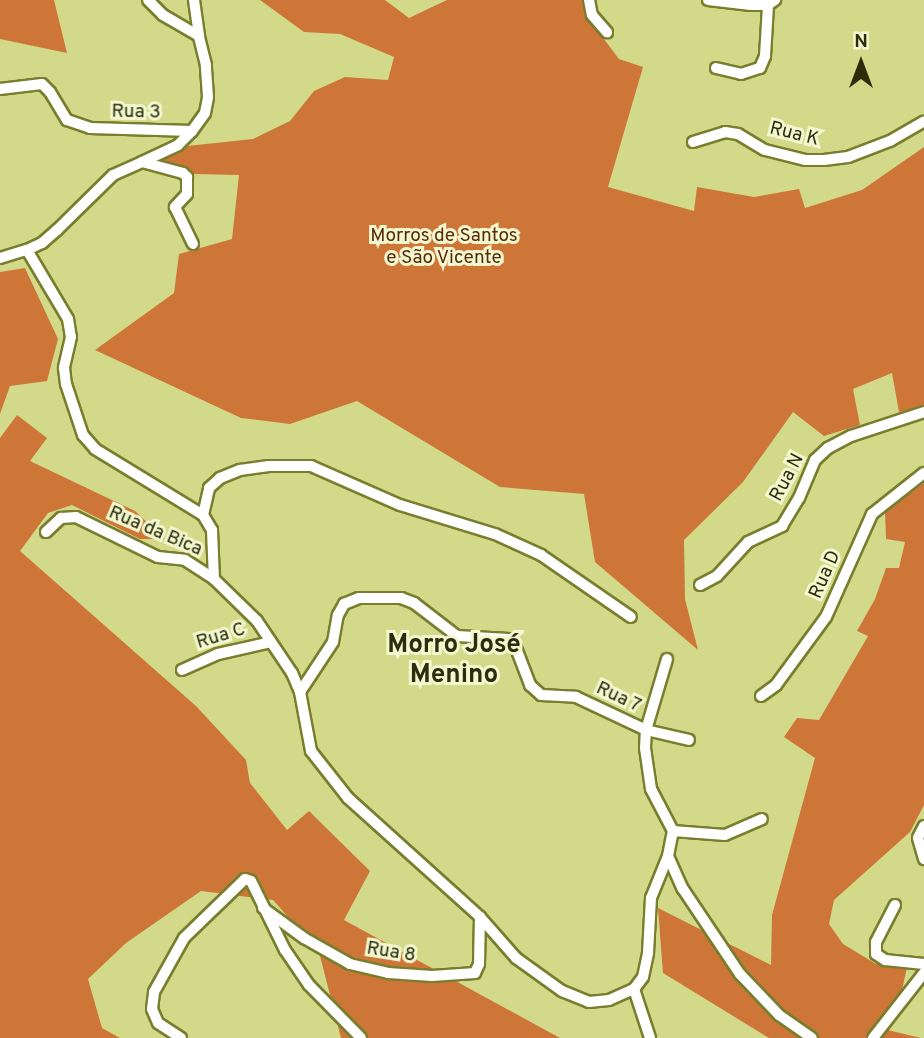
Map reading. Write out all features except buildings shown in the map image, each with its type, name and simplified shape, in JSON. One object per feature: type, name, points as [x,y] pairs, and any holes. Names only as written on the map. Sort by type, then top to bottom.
[{"type":"street","points":[[148,0],[163,15],[199,36]]},
{"type":"street","points":[[0,258],[27,250],[50,237],[113,175],[178,145],[192,131],[205,113],[208,97],[206,65],[194,0]]},
{"type":"street","points":[[589,0],[592,15],[607,32]]},
{"type":"street","points":[[708,0],[771,2],[765,56],[760,68],[741,74],[716,68]]},
{"type":"street","name":"Rua 3","points":[[0,89],[41,84],[50,92],[67,120],[90,128],[192,131]]},
{"type":"street","name":"Rua K","points":[[693,142],[725,132],[738,134],[765,150],[805,160],[824,160],[848,157],[890,141],[924,121]]},
{"type":"street","points":[[142,162],[187,177],[187,194],[175,207],[193,244]]},
{"type":"street","points":[[27,250],[68,319],[71,337],[65,376],[71,408],[83,435],[95,449],[202,515],[212,530],[214,579]]},
{"type":"street","name":"Rua N","points":[[700,584],[717,576],[748,542],[782,526],[799,498],[815,460],[828,448],[863,431],[924,412]]},
{"type":"street","points":[[202,515],[209,488],[220,478],[240,470],[269,466],[311,466],[400,505],[483,530],[529,549],[631,617]]},
{"type":"street","name":"Rua D","points":[[761,696],[776,685],[826,617],[872,514],[924,473]]},
{"type":"street","name":"Rua da Bica","points":[[47,532],[61,518],[76,517],[158,557],[185,560],[214,579],[257,621],[292,673],[300,692],[311,751],[317,763],[348,798],[480,917],[516,958],[578,999],[589,1002],[609,1000],[634,989]]},
{"type":"street","name":"Rua 7","points":[[300,692],[333,642],[338,615],[344,604],[359,598],[401,598],[414,603],[457,636],[509,639],[530,685],[541,695],[576,697],[646,730],[689,740]]},
{"type":"street","name":"Rua C","points":[[182,670],[218,654],[271,642]]},
{"type":"street","points":[[650,1038],[634,989],[643,977],[648,953],[651,898],[668,856],[673,831],[651,789],[647,768],[646,730],[667,659]]},
{"type":"street","points":[[673,831],[725,835],[762,820]]},
{"type":"street","points":[[924,826],[918,838],[918,847],[924,859]]},
{"type":"street","points":[[668,856],[683,889],[740,974],[779,1015],[812,1038]]},
{"type":"street","points":[[181,1038],[163,1029],[152,1009],[154,992],[168,962],[184,938],[243,880],[251,881],[261,907],[309,985],[361,1038]]},
{"type":"street","points":[[895,905],[876,942],[876,954],[885,960],[924,964]]},
{"type":"street","name":"Rua 8","points":[[261,907],[350,964],[388,973],[432,976],[475,973],[479,964],[480,917]]},
{"type":"street","points":[[873,1038],[924,973]]},
{"type":"green space","points":[[0,0],[54,0],[67,53],[0,39]]},
{"type":"green space","name":"Morros de Santos e São Vicente","points":[[260,0],[385,0],[409,18],[447,0],[585,0],[585,14],[619,59],[643,67],[608,187],[694,211],[697,187],[754,197],[799,189],[805,208],[862,190],[924,147],[924,406],[899,412],[892,373],[853,389],[860,425],[824,436],[793,412],[743,482],[684,540],[685,599],[698,650],[595,562],[584,494],[500,487],[357,401],[290,424],[241,418],[95,350],[174,293],[179,254],[232,239],[239,175],[194,174],[163,160],[187,146],[253,139],[290,121],[314,91],[345,77],[388,80],[394,57],[340,34],[304,32]]},
{"type":"green space","points":[[25,268],[58,339],[47,381],[10,386],[0,414],[0,272]]},
{"type":"green space","points":[[17,415],[47,438],[30,461],[135,511],[165,539],[140,539],[72,505],[48,513],[20,551],[196,706],[246,760],[250,783],[287,830],[309,811],[370,871],[344,920],[560,1038],[341,1038],[319,952],[273,900],[201,891],[126,943],[88,979],[102,1028],[120,1038],[0,1038],[0,438]]},
{"type":"green space","points":[[924,483],[924,805],[910,832],[834,900],[829,924],[843,944],[876,964],[908,963],[902,990],[875,1027],[921,1038],[769,1038],[663,973],[658,908],[771,965],[772,915],[815,758],[784,737],[797,718],[819,720],[868,636],[857,631],[875,599],[886,568],[899,568],[905,542],[886,539],[885,511]]},
{"type":"district","name":"Morro José Menino","points":[[454,661]]}]
